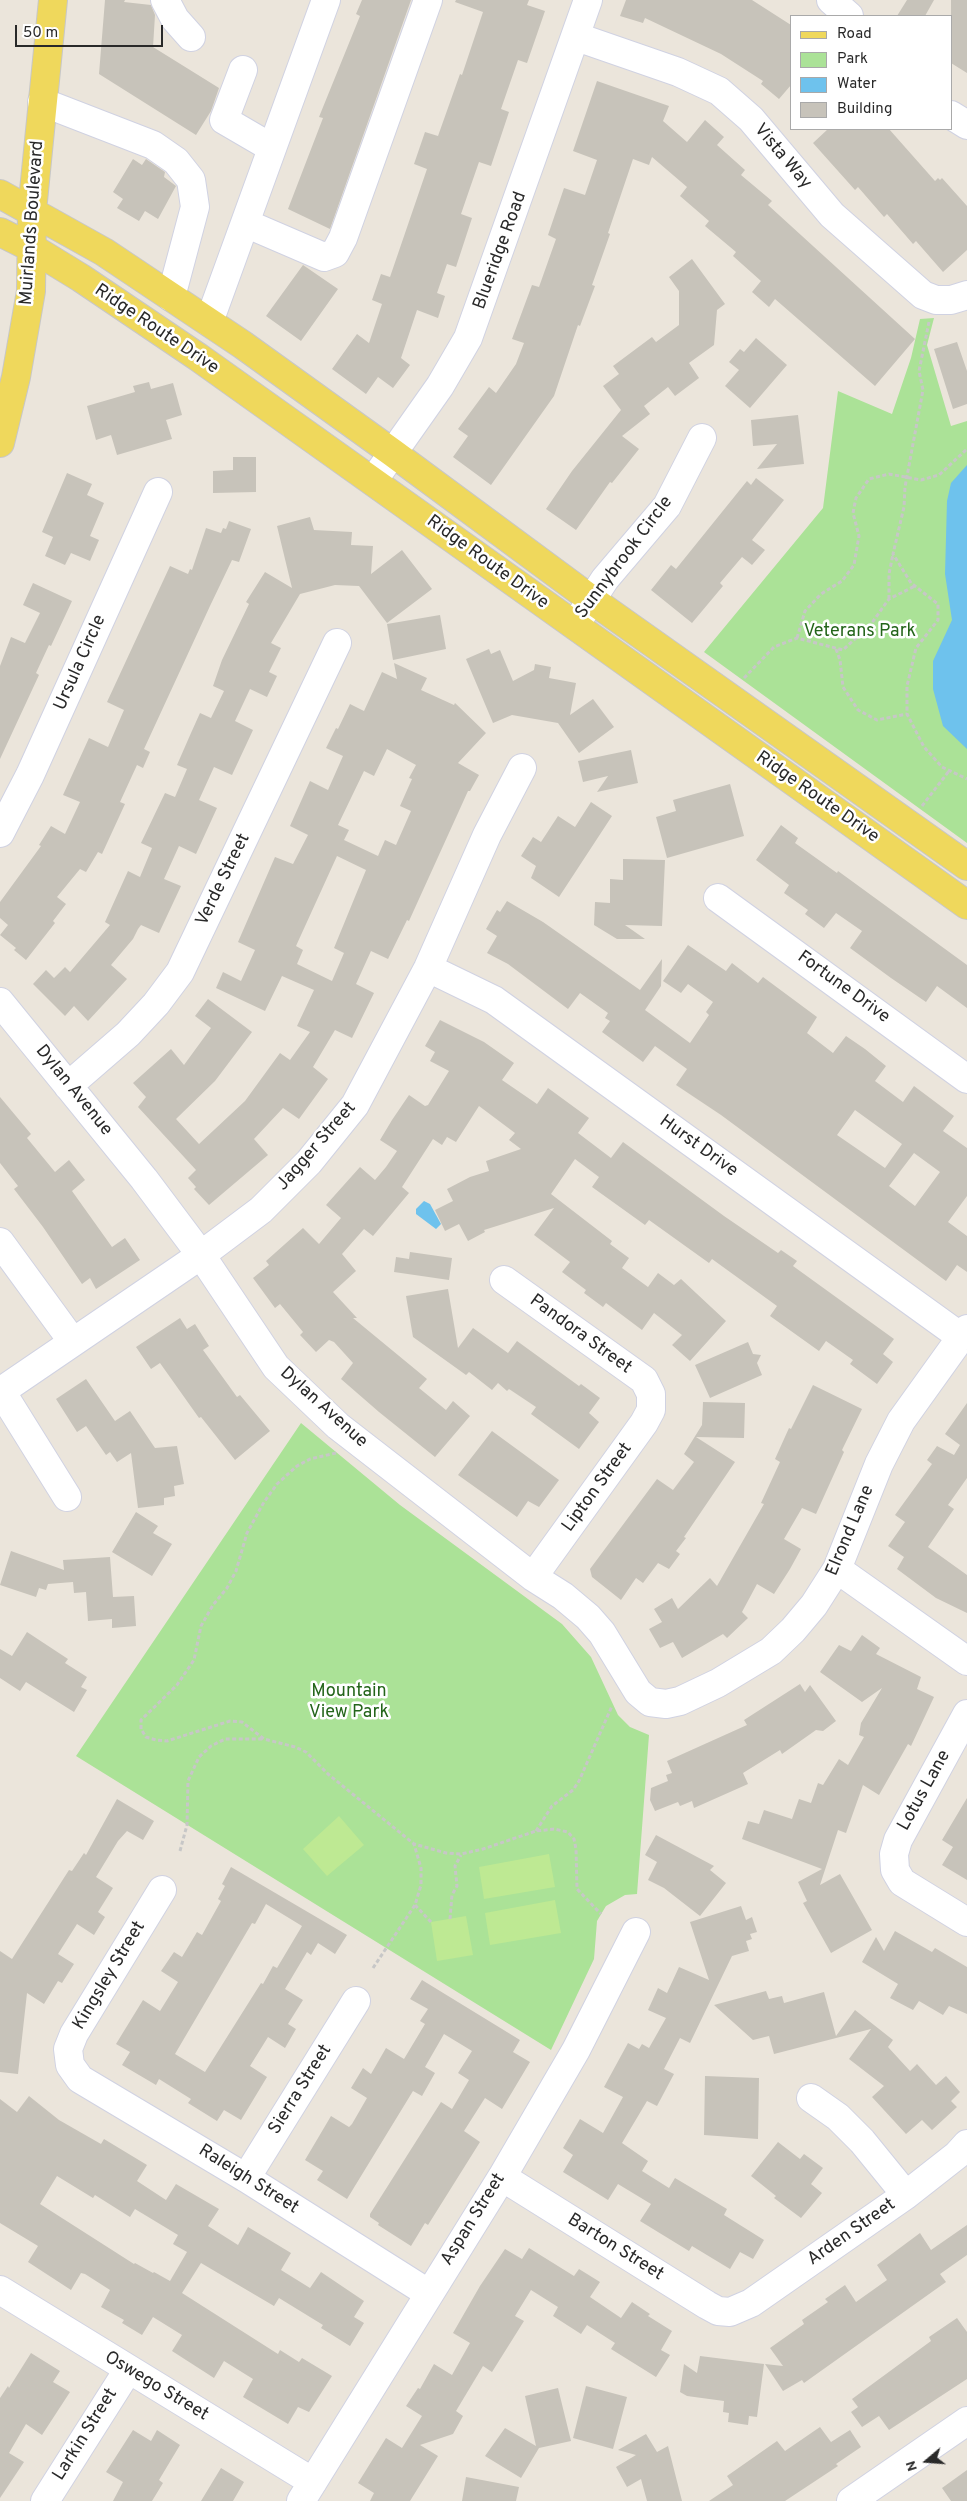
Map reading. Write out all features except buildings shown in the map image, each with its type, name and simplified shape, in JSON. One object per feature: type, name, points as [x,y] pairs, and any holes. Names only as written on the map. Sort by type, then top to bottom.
[{"type":"main road","name":"Muirlands Boulevard","points":[[2,428],[16,377],[31,291],[32,211],[53,0]]},
{"type":"main road","name":"Ridge Route Drive","points":[[0,194],[104,252],[209,322],[393,452],[592,600],[967,866]]},
{"type":"main road","name":"Ridge Route Drive","points":[[0,232],[32,248],[198,357],[967,905]]},
{"type":"street","points":[[165,0],[175,19],[191,37]]},
{"type":"street","points":[[209,322],[326,0]]},
{"type":"street","points":[[245,223],[324,257],[336,253],[344,238],[428,0]]},
{"type":"street","name":"Blueridge Road","points":[[373,481],[440,386],[468,338],[577,36],[588,0]]},
{"type":"street","points":[[831,0],[848,15]]},
{"type":"street","name":"Vista Way","points":[[577,36],[678,72],[719,91],[751,119],[832,215],[923,295],[936,300],[951,300],[967,295]]},
{"type":"street","points":[[243,70],[224,120],[272,148]]},
{"type":"street","points":[[42,102],[153,144],[176,161],[191,180],[195,207],[171,297]]},
{"type":"street","points":[[952,116],[967,125]]},
{"type":"street","name":"Sunnybrook Circle","points":[[575,626],[605,578],[667,506],[702,438]]},
{"type":"street","name":"Ursula Circle","points":[[0,832],[30,775],[158,492]]},
{"type":"street","name":"Verde Street","points":[[68,1086],[128,1034],[156,1004],[180,972],[337,643]]},
{"type":"street","name":"Jagger Street","points":[[0,1392],[201,1255],[261,1210],[309,1162],[356,1105],[428,968],[487,835],[522,768]]},
{"type":"street","name":"Fortune Drive","points":[[718,898],[967,1079]]},
{"type":"street","name":"Hurst Drive","points":[[428,968],[494,1000],[964,1333]]},
{"type":"street","name":"Dylan Avenue","points":[[0,1002],[144,1179],[201,1255],[276,1367],[306,1398],[338,1426],[533,1577],[563,1596],[588,1617],[602,1633],[638,1692],[650,1702],[666,1704]]},
{"type":"street","points":[[0,1242],[73,1342]]},
{"type":"street","name":"Pandora Street","points":[[504,1280],[644,1380],[651,1394]]},
{"type":"street","name":"Elrond Lane","points":[[666,1704],[680,1701],[718,1683],[772,1651],[814,1604],[837,1569],[879,1464],[900,1421],[964,1333]]},
{"type":"street","points":[[0,1392],[67,1497]]},
{"type":"street","name":"Lipton Street","points":[[533,1577],[644,1423],[651,1410],[651,1394]]},
{"type":"street","points":[[837,1569],[967,1661]]},
{"type":"street","name":"Lotus Lane","points":[[967,1714],[898,1840],[894,1854],[895,1870],[902,1882],[913,1891],[967,1922]]},
{"type":"street","name":"Kingsley Street","points":[[70,2066],[68,2049],[74,2034],[162,1890]]},
{"type":"street","name":"Aspan Street","points":[[307,2492],[428,2293],[502,2177],[576,2050],[636,1932]]},
{"type":"street","name":"Sierra Street","points":[[246,2178],[356,2001]]},
{"type":"street","name":"Raleigh Street","points":[[70,2066],[80,2078],[246,2178],[428,2293]]},
{"type":"street","points":[[811,2098],[838,2117],[862,2141],[906,2195]]},
{"type":"street","name":"Arden Street","points":[[730,2312],[751,2304],[906,2195],[957,2155],[967,2144]]},
{"type":"street","name":"Barton Street","points":[[502,2177],[707,2305],[718,2311],[730,2312]]},
{"type":"street","name":"Oswego Street","points":[[0,2290],[128,2370],[307,2492]]},
{"type":"street","name":"Larkin Street","points":[[45,2501],[128,2370]]},
{"type":"street","points":[[851,2501],[967,2421]]},
{"type":"path","points":[[889,599],[888,574],[904,507],[907,476],[923,390],[919,371],[930,319]]},
{"type":"path","points":[[797,638],[805,611],[821,594],[842,581],[854,565],[860,536],[853,513],[856,498],[869,479],[889,474],[921,480],[939,475],[967,449]]},
{"type":"path","points":[[893,554],[915,586],[938,604],[938,620],[916,648],[907,686],[907,714],[924,747],[942,767],[967,779]]},
{"type":"path","points":[[744,678],[774,647],[797,638],[843,650],[871,624],[889,599],[915,586]]},
{"type":"path","points":[[836,648],[840,660],[843,687],[858,710],[877,720],[907,714]]},
{"type":"path","points":[[921,807],[950,771]]},
{"type":"path","points":[[264,1739],[242,1722],[230,1721],[167,1740],[156,1740],[146,1737],[141,1729],[142,1720],[177,1685],[194,1660],[201,1626],[206,1615],[227,1588],[236,1571],[247,1533],[277,1484],[297,1466],[310,1459],[339,1453]]},
{"type":"path","points":[[536,1831],[552,1806],[573,1790],[579,1781],[612,1706]]},
{"type":"path","points":[[180,1851],[187,1825],[188,1781],[199,1757],[211,1746],[225,1740],[264,1739],[295,1747],[306,1752],[328,1774],[414,1844],[446,1853],[461,1854],[483,1850],[536,1831],[554,1829],[568,1832],[574,1838],[576,1849],[577,1889],[601,1914]]},
{"type":"path","points":[[373,1968],[415,1905],[421,1885],[421,1868],[414,1844]]},
{"type":"path","points":[[450,1919],[452,1895],[457,1886],[456,1866],[461,1854]]},
{"type":"path","points":[[415,1905],[431,1922]]},
{"type":"green space","name":"Veterans Park","points":[[934,318],[927,345],[951,426],[967,421],[967,843],[704,652],[823,508],[838,391],[892,414],[911,358],[920,319]]},
{"type":"green space","name":"Mountain View Park","points":[[301,1423],[400,1505],[562,1624],[591,1657],[618,1715],[630,1727],[649,1735],[637,1894],[625,1895],[606,1906],[597,1921],[594,1959],[551,2050],[76,1756]]},
{"type":"green space","points":[[339,1816],[364,1845],[327,1876],[303,1849]]},
{"type":"green space","points":[[549,1854],[555,1887],[484,1899],[479,1867]]},
{"type":"green space","points":[[555,1900],[561,1933],[490,1945],[485,1913]]},
{"type":"green space","points":[[466,1916],[473,1955],[437,1961],[431,1922]]},
{"type":"water","points":[[967,465],[967,749],[943,726],[933,689],[933,661],[952,620],[945,574],[947,501],[951,483]]},
{"type":"water","points":[[424,1201],[430,1204],[441,1224],[436,1229],[416,1214],[416,1209]]}]
